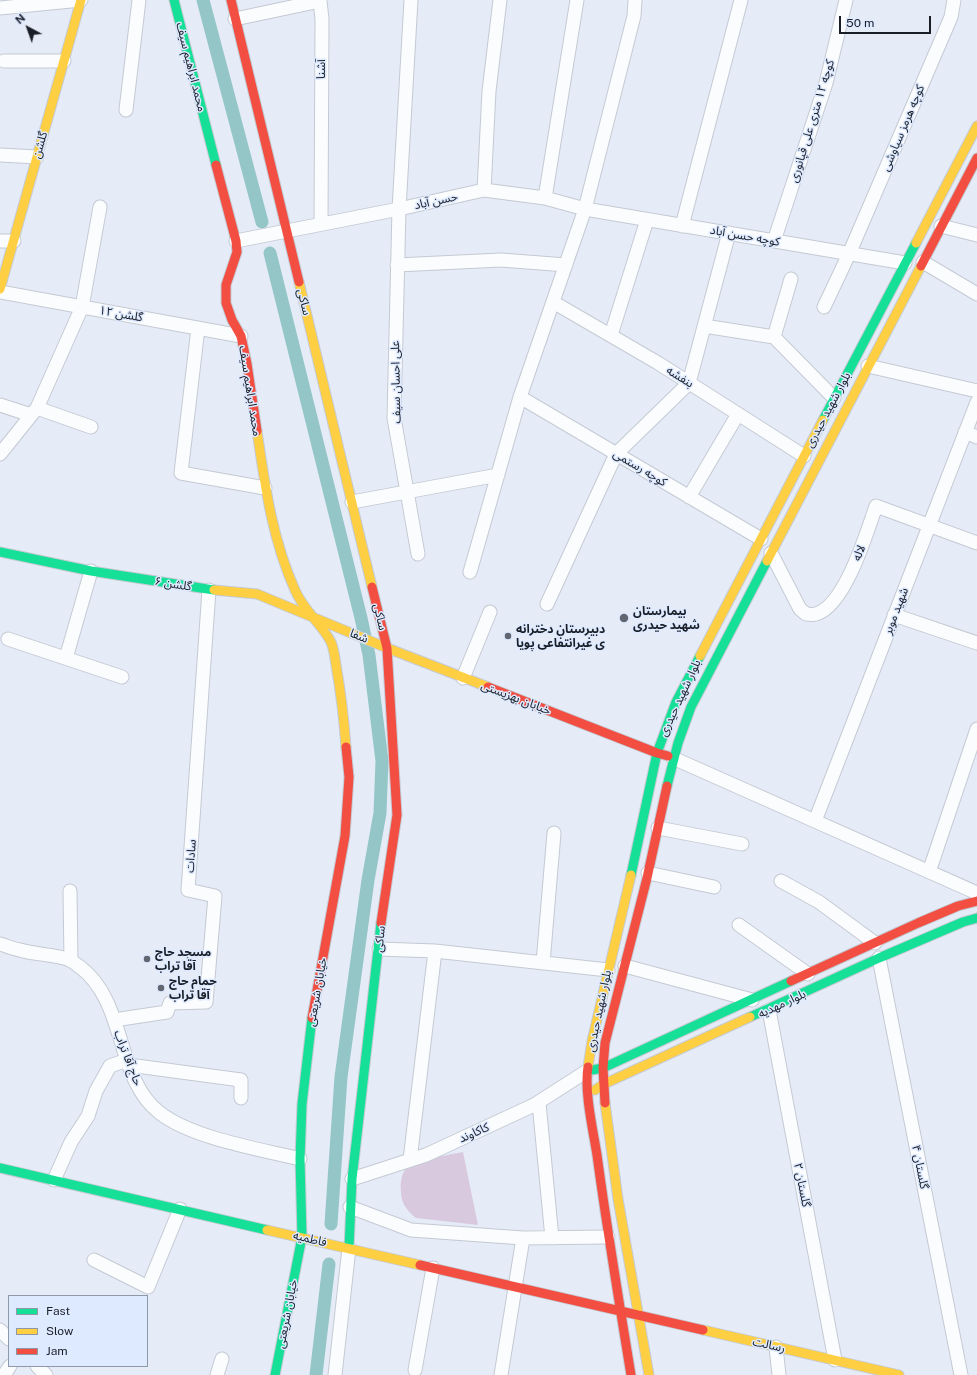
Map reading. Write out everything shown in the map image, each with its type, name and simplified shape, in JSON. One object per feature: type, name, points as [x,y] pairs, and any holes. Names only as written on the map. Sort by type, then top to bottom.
[{"type":"street","points":[[0,8],[81,0]]},
{"type":"street","name":"گلشن","points":[[0,291],[81,0]]},
{"type":"street","points":[[126,110],[139,0]]},
{"type":"street","name":"محمد ابراهیم سیف","points":[[174,0],[236,241],[237,252],[226,285],[226,303],[232,320],[241,336],[247,364],[267,501],[280,553],[295,591],[312,617]]},
{"type":"street","name":"ساکی","points":[[231,0],[387,648],[397,815],[379,949],[352,1179],[349,1248]]},
{"type":"street","name":"علی احسان سیف","points":[[412,0],[399,209],[394,418],[418,554]]},
{"type":"street","points":[[484,190],[489,91],[500,0]]},
{"type":"street","points":[[545,198],[577,0]]},
{"type":"street","points":[[470,572],[520,397],[585,209],[634,16],[635,0]]},
{"type":"street","points":[[682,226],[741,0]]},
{"type":"street","name":"کوچه ۱۲ متری علی قپانوری","points":[[774,241],[826,83],[846,0]]},
{"type":"street","name":"کوچه هرمز سیاوشی","points":[[824,307],[849,254],[951,17],[954,0]]},
{"type":"street","points":[[951,17],[960,0]]},
{"type":"street","name":"آشنا","points":[[236,19],[320,1],[322,19],[321,224]]},
{"type":"street","points":[[4,61],[64,61]]},
{"type":"street","name":"بلوار شهید حیدری","points":[[631,1375],[608,1237],[588,1094],[588,1071],[592,1041],[637,851],[657,753],[676,702],[977,126]]},
{"type":"street","points":[[0,156],[37,157]]},
{"type":"street","name":"بلوار شهید حیدری","points":[[649,1375],[612,1157],[603,1068],[605,1043],[648,872],[673,758],[683,726],[691,707],[770,553],[977,159]]},
{"type":"street","name":"حسن آباد","points":[[236,241],[399,209],[484,190],[545,198],[585,209]]},
{"type":"street","points":[[0,454],[34,411],[82,307],[100,207]]},
{"type":"street","name":"کوچه حسن آباد","points":[[585,209],[905,264]]},
{"type":"street","points":[[611,335],[647,220]]},
{"type":"street","points":[[941,226],[977,235]]},
{"type":"street","points":[[547,604],[616,454],[689,383],[729,234]]},
{"type":"street","points":[[0,241],[14,241]]},
{"type":"street","points":[[397,265],[502,260],[566,265]]},
{"type":"street","points":[[905,264],[921,266],[977,294]]},
{"type":"street","points":[[774,337],[791,278]]},
{"type":"street","name":"گلشن ۱۲","points":[[0,291],[241,336]]},
{"type":"street","name":"بنفشه","points":[[553,302],[611,335],[804,456]]},
{"type":"street","points":[[704,326],[774,337],[834,398]]},
{"type":"street","points":[[198,328],[181,473],[265,488]]},
{"type":"street","points":[[868,366],[977,391]]},
{"type":"street","name":"کوچه رستمی","points":[[520,397],[761,539]]},
{"type":"street","name":"شهید موبر","points":[[815,821],[929,526],[971,435],[977,402]]},
{"type":"street","points":[[0,405],[34,411],[91,427]]},
{"type":"street","points":[[689,497],[738,414]]},
{"type":"street","points":[[352,502],[498,475]]},
{"type":"street","name":"لاله","points":[[770,553],[800,609],[806,614],[816,614],[827,608],[841,591],[858,558],[876,506],[977,543]]},
{"type":"street","name":"گلشن ۶","points":[[0,552],[91,571],[210,590],[257,594],[342,629]]},
{"type":"street","points":[[66,658],[91,571]]},
{"type":"street","name":"سادات","points":[[114,1020],[167,1012],[170,1002],[206,1002],[215,896],[188,890],[210,590]]},
{"type":"street","points":[[463,678],[490,612]]},
{"type":"street","points":[[894,616],[977,643]]},
{"type":"street","name":"خیابان شریعتی","points":[[275,1375],[302,1237],[300,1160],[302,1104],[311,1025],[343,843],[349,777],[342,698],[332,644],[324,629],[312,617]]},
{"type":"street","name":"شفا","points":[[342,629],[376,643]]},
{"type":"street","points":[[8,639],[122,677]]},
{"type":"street","name":"خیابان بهزیستی","points":[[376,643],[463,678],[673,758]]},
{"type":"street","points":[[929,872],[977,729]]},
{"type":"street","points":[[673,758],[977,893]]},
{"type":"street","points":[[658,828],[742,844]]},
{"type":"street","points":[[543,962],[554,833]]},
{"type":"street","points":[[648,872],[714,887]]},
{"type":"street","points":[[781,881],[819,902],[875,943]]},
{"type":"street","points":[[0,944],[20,950],[71,960],[70,891]]},
{"type":"street","name":"بلوار مهدیه","points":[[588,1071],[603,1068],[875,943],[958,906],[977,901]]},
{"type":"street","name":"بلوار مهدیه","points":[[588,1094],[604,1084],[769,1010],[879,958],[963,922],[977,918]]},
{"type":"street","points":[[739,925],[808,974]]},
{"type":"street","points":[[379,949],[435,951],[608,970]]},
{"type":"street","points":[[410,1160],[435,951]]},
{"type":"street","name":"گلستان ۴","points":[[879,958],[962,1375]]},
{"type":"street","name":"حاج آقا تراب","points":[[71,960],[89,974],[101,988],[135,1080],[146,1099],[159,1113],[175,1123],[216,1138],[300,1160]]},
{"type":"street","points":[[625,966],[752,1000]]},
{"type":"street","name":"گلستان ۲","points":[[769,1010],[835,1360]]},
{"type":"street","points":[[54,1180],[71,1142],[88,1116],[96,1091],[110,1066],[128,1062],[241,1080],[240,1098]]},
{"type":"street","name":"کاکاوند","points":[[352,1179],[433,1151],[539,1102],[588,1071]]},
{"type":"street","points":[[539,1102],[552,1238]]},
{"type":"street","name":"فاطمیه","points":[[0,1168],[620,1311]]},
{"type":"street","points":[[350,1207],[411,1230],[523,1238],[608,1237]]},
{"type":"street","points":[[94,1260],[148,1288],[180,1209]]},
{"type":"street","points":[[500,1375],[523,1238]]},
{"type":"street","points":[[335,1375],[349,1248]]},
{"type":"street","points":[[415,1370],[433,1268]]},
{"type":"street","name":"رسالت","points":[[620,1311],[893,1374]]},
{"type":"street","points":[[0,1330],[8,1338]]},
{"type":"street","points":[[776,1347],[779,1375]]},
{"type":"street","points":[[217,1375],[222,1359]]},
{"type":"street","points":[[38,1367],[46,1375]]},
{"type":"shaded area","points":[[463,1152],[478,1225],[416,1218],[405,1206],[401,1196],[401,1180],[406,1168],[424,1160]]},
{"type":"waterway","points":[[203,0],[262,222]]},
{"type":"waterway","points":[[270,253],[361,618],[369,655],[382,761],[380,813],[368,880],[341,1077],[331,1224]]},
{"type":"waterway","points":[[316,1375],[329,1264]]},
{"type":"traffic: fast","points":[[174,0],[216,165]]},
{"type":"traffic: fast","points":[[823,420],[916,243]]},
{"type":"traffic: fast","points":[[0,552],[91,571],[214,590]]},
{"type":"traffic: fast","points":[[667,786],[678,743],[691,707],[767,561]]},
{"type":"traffic: fast","points":[[631,875],[657,753],[676,702],[700,656]]},
{"type":"traffic: fast","points":[[750,1017],[879,958],[963,922],[977,918]]},
{"type":"traffic: fast","points":[[349,1248],[352,1179],[381,923]]},
{"type":"traffic: fast","points":[[592,1070],[603,1068],[791,981]]},
{"type":"traffic: fast","points":[[275,1375],[302,1237],[300,1159],[302,1104],[312,1018]]},
{"type":"traffic: fast","points":[[0,1168],[267,1230]]},
{"type":"traffic: slow","points":[[0,289],[81,0]]},
{"type":"traffic: slow","points":[[916,243],[977,126]]},
{"type":"traffic: slow","points":[[767,561],[921,266]]},
{"type":"traffic: slow","points":[[299,282],[372,587]]},
{"type":"traffic: slow","points":[[700,656],[823,420]]},
{"type":"traffic: slow","points":[[257,431],[270,512],[287,571],[298,597],[327,635],[333,648],[341,696],[346,747]]},
{"type":"traffic: slow","points":[[214,590],[257,594],[387,648],[488,687]]},
{"type":"traffic: slow","points":[[588,1067],[592,1041],[631,875]]},
{"type":"traffic: slow","points":[[595,1090],[604,1084],[750,1017]]},
{"type":"traffic: slow","points":[[605,1103],[618,1199],[649,1375]]},
{"type":"traffic: slow","points":[[267,1230],[420,1265]]},
{"type":"traffic: slow","points":[[703,1330],[899,1375]]},
{"type":"traffic: jam","points":[[231,0],[299,282]]},
{"type":"traffic: jam","points":[[921,266],[977,158]]},
{"type":"traffic: jam","points":[[216,165],[236,241],[237,252],[226,285],[226,303],[232,320],[241,336],[247,364],[257,431]]},
{"type":"traffic: jam","points":[[372,587],[387,648],[397,815],[381,923]]},
{"type":"traffic: jam","points":[[488,687],[668,756]]},
{"type":"traffic: jam","points":[[312,1018],[345,836],[349,777],[346,747]]},
{"type":"traffic: jam","points":[[605,1103],[603,1068],[605,1043],[647,878],[667,786]]},
{"type":"traffic: jam","points":[[791,981],[918,923],[958,906],[977,901]]},
{"type":"traffic: jam","points":[[588,1067],[587,1087],[590,1111],[631,1375]]},
{"type":"traffic: jam","points":[[420,1265],[703,1330]]},
{"type":"place","name":"بیمارستان شهید حیدری","points":[[624,618]]},
{"type":"place","name":"دبیرستان دخترانه ی غیرانتفاعی پویا","points":[[508,636]]},
{"type":"place","name":"مسجد حاج آقا تراب","points":[[147,959]]},
{"type":"place","name":"حمام حاج آقا تراب","points":[[161,988]]}]
